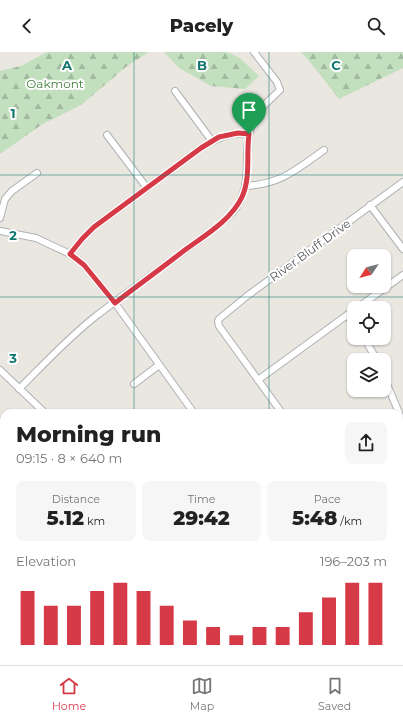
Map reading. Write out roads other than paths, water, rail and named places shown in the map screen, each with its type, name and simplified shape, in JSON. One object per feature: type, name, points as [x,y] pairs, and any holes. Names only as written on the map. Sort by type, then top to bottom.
[{"type":"street","points":[[19,389],[69,339],[96,316],[217,226],[236,208],[242,197],[248,171],[247,145],[253,122],[268,100],[280,90],[277,82],[254,52]]},
{"type":"street","points":[[175,91],[212,141]]},
{"type":"street","points":[[70,254],[94,227],[212,141],[224,135],[249,134]]},
{"type":"street","points":[[107,135],[148,188]]},
{"type":"street","points":[[245,186],[258,186],[272,182],[295,171],[324,150]]},
{"type":"street","points":[[0,218],[5,199],[12,191],[37,173]]},
{"type":"street","name":"River Bluff Drive","points":[[258,380],[219,326],[219,319],[247,296],[403,182]]},
{"type":"street","points":[[370,206],[403,249]]},
{"type":"street","points":[[0,232],[36,238],[70,254],[84,265],[115,303],[191,409]]},
{"type":"street","points":[[367,301],[403,275]]},
{"type":"street","points":[[279,409],[258,380],[347,315]]},
{"type":"street","points":[[134,384],[159,365]]},
{"type":"street","points":[[0,370],[41,409]]},
{"type":"street","points":[[391,394],[397,409]]},
{"type":"park label","name":"Oakmont","points":[[55,83]]}]
